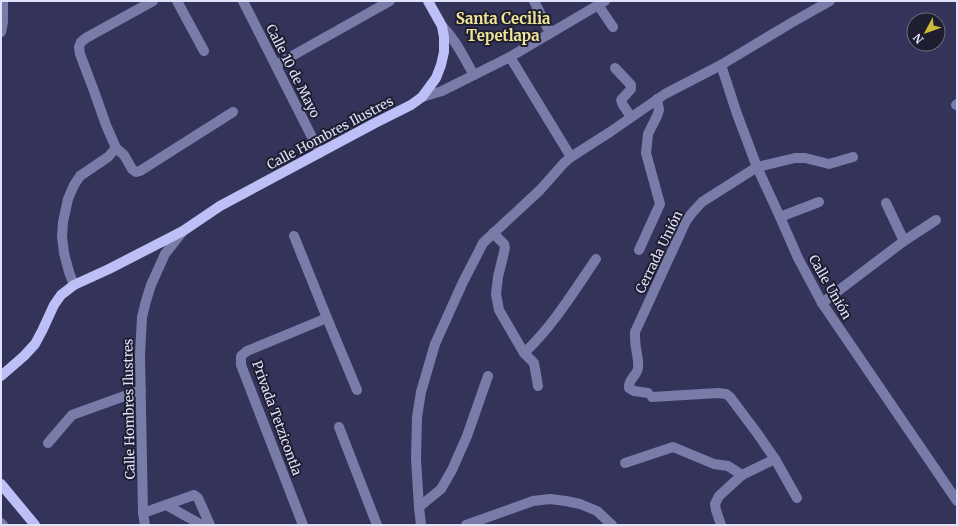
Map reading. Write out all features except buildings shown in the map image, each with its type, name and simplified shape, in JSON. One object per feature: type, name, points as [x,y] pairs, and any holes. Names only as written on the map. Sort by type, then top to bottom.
[{"type":"main road","name":"Calle Hombres Ilustres","points":[[1,376],[35,344],[54,305],[62,295],[74,285],[183,231],[220,206],[411,105],[422,97],[436,78],[444,52],[442,26],[428,1]]},
{"type":"main road","points":[[1,484],[35,525]]},
{"type":"street","points":[[153,1],[86,38],[81,42],[79,47],[80,54],[106,125],[116,148],[124,155],[132,169],[136,172],[140,171],[233,112]]},
{"type":"street","points":[[177,1],[204,51]]},
{"type":"street","name":"Calle 10 de Mayo","points":[[243,1],[320,153]]},
{"type":"street","points":[[276,65],[390,1]]},
{"type":"street","points":[[534,1],[550,33]]},
{"type":"street","points":[[421,525],[416,459],[417,417],[421,392],[435,344],[463,282],[483,243],[540,190],[571,157],[657,99],[722,65],[830,1]]},
{"type":"street","points":[[1,32],[3,2]]},
{"type":"street","points":[[422,97],[442,91],[510,57],[602,3],[613,27]]},
{"type":"street","name":"Calle Hombres Ilustres","points":[[442,26],[455,40],[474,75]]},
{"type":"street","points":[[510,57],[571,157]]},
{"type":"street","name":"Calle Unión","points":[[722,65],[737,114],[757,167],[798,258],[822,303],[957,501]]},
{"type":"street","points":[[615,68],[631,85],[631,89],[621,100],[631,117]]},
{"type":"street","points":[[639,250],[660,204],[646,153],[648,134],[659,110],[657,99]]},
{"type":"street","points":[[74,285],[64,253],[62,237],[63,222],[68,199],[80,176],[108,157],[116,148]]},
{"type":"street","name":"Cerrada Unión","points":[[775,459],[753,427],[726,394],[650,395],[634,391],[630,388],[630,381],[638,371],[639,366],[635,332],[686,221],[702,202],[757,167],[795,158],[805,158],[829,164],[852,157]]},
{"type":"street","points":[[780,217],[819,202]]},
{"type":"street","points":[[886,203],[904,241]]},
{"type":"street","points":[[822,303],[904,241],[936,220]]},
{"type":"street","name":"Calle Hombres Ilustres","points":[[144,525],[141,390],[142,317],[151,285],[165,254],[183,231]]},
{"type":"street","points":[[493,234],[504,244],[505,248],[498,277],[496,294],[498,310],[524,353],[534,363],[538,386]]},
{"type":"street","points":[[294,236],[357,390]]},
{"type":"street","points":[[524,353],[537,341],[568,300],[596,259]]},
{"type":"street","name":"Privada Tetzicontla","points":[[303,525],[241,365],[241,356],[247,351],[327,318]]},
{"type":"street","points":[[419,507],[441,489],[452,470],[467,436],[488,376]]},
{"type":"street","points":[[48,443],[72,415],[141,390]]},
{"type":"street","points":[[339,427],[377,525]]},
{"type":"street","points":[[625,464],[673,447],[714,464],[728,466],[742,475]]},
{"type":"street","points":[[721,525],[715,504],[719,496],[742,475],[775,459],[797,498]]},
{"type":"street","points":[[143,513],[194,495],[198,498],[210,525]]},
{"type":"street","points":[[466,525],[533,501],[550,499],[566,501],[596,511],[612,525]]},
{"type":"street","points":[[166,505],[202,525]]},
{"type":"district","name":"Santa Cecilia Tepetlapa","points":[[503,26]]}]
